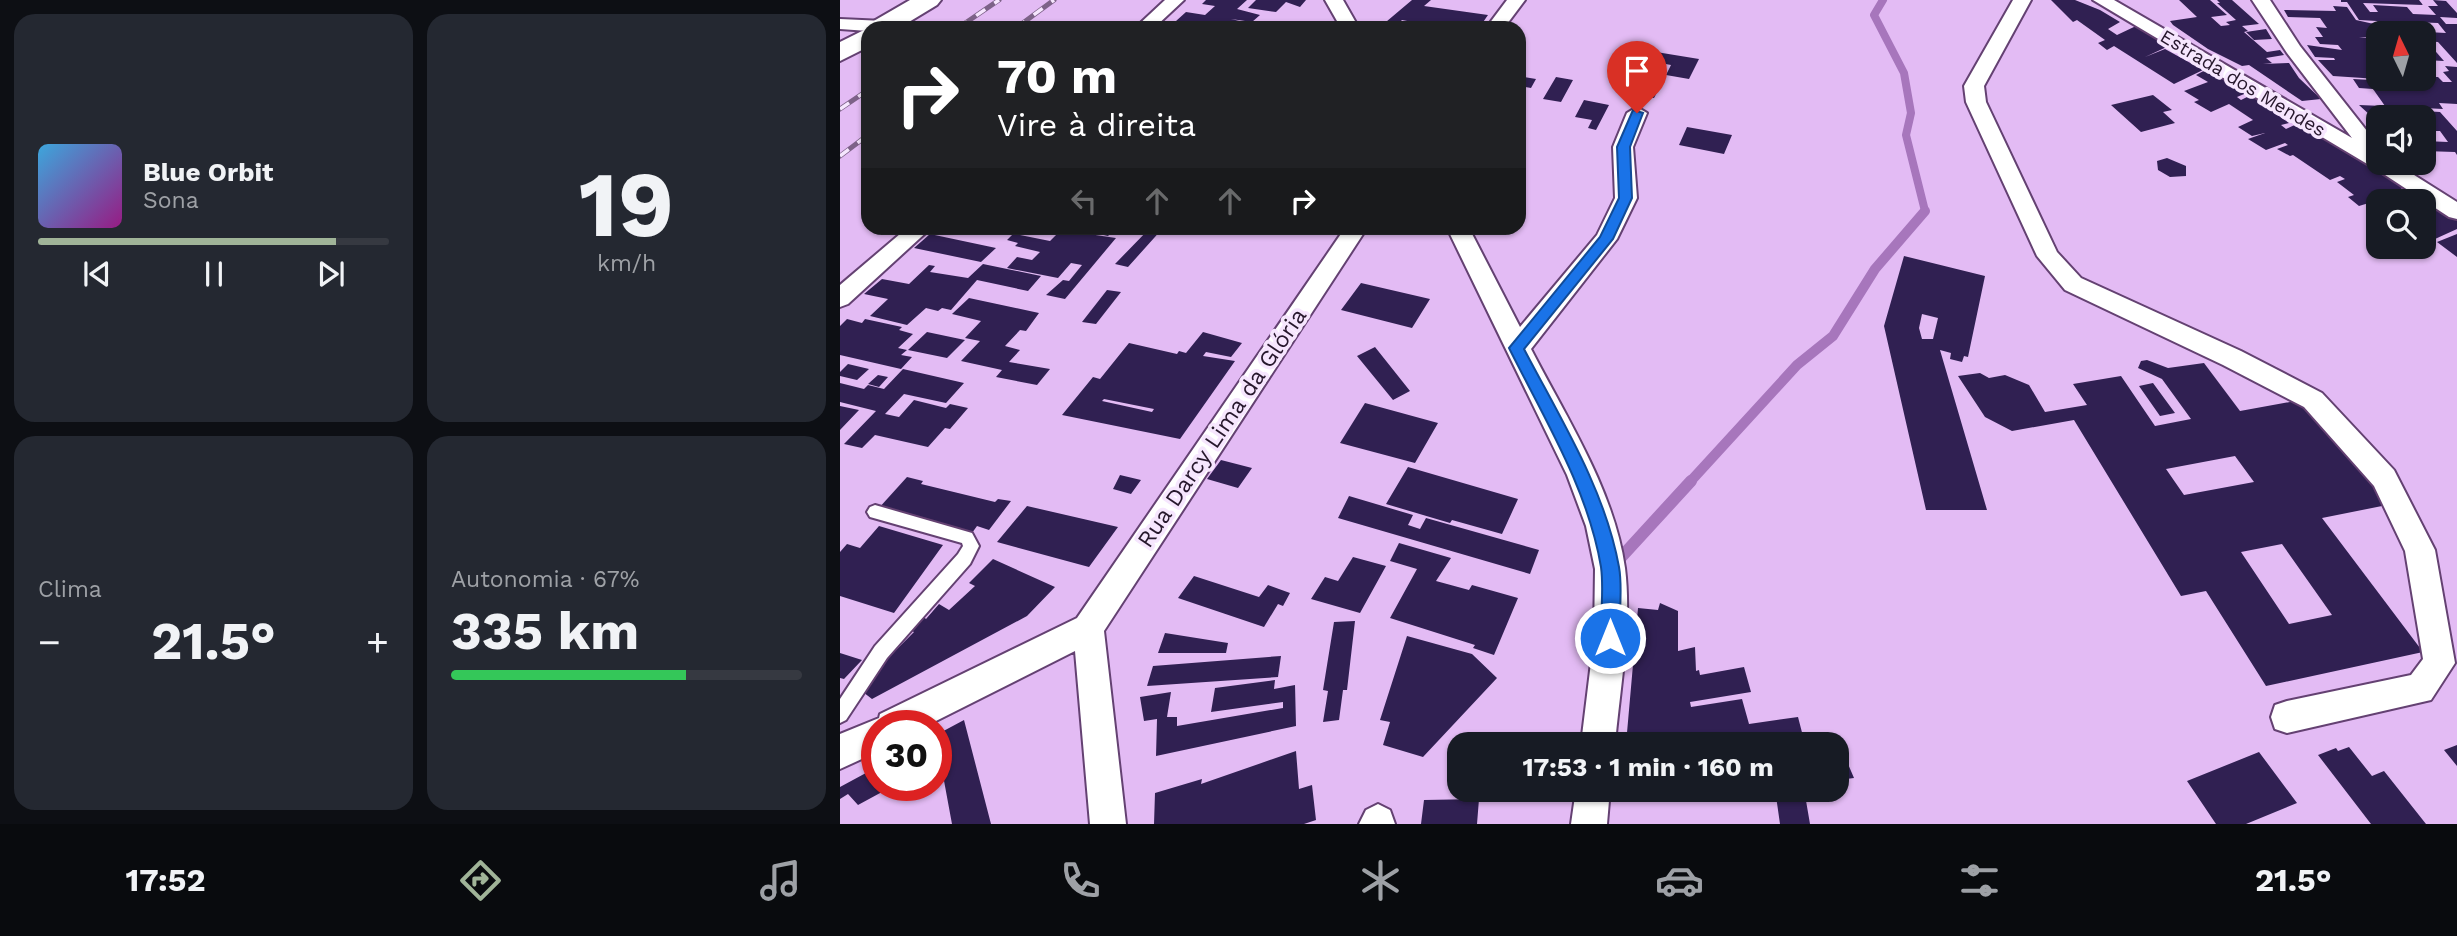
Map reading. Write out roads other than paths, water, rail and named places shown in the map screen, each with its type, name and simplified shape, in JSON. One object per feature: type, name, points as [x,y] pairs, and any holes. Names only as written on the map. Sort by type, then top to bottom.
[{"type":"street","points":[[893,21],[928,0]]},
{"type":"street","points":[[1152,21],[1175,0]]},
{"type":"street","points":[[1334,0],[1346,21]]},
{"type":"street","points":[[1501,21],[1516,0]]},
{"type":"street","points":[[2022,0],[1974,86],[1976,102],[2048,256],[2073,284],[2232,358],[2313,401],[2384,478],[2420,550],[2439,663],[2420,689],[2287,717]]},
{"type":"street","name":"Estrada dos Mendes","points":[[2102,0],[2366,154]]},
{"type":"street","points":[[2260,0],[2292,48],[2366,144]]},
{"type":"street","points":[[840,24],[861,27]]},
{"type":"street","points":[[840,53],[861,40]]},
{"type":"street","points":[[1517,348],[1606,239],[1626,198],[1623,147],[1637,113]]},
{"type":"street","name":"Estrada dos Mendes","points":[[2400,175],[2457,212]]},
{"type":"street","points":[[840,298],[912,235]]},
{"type":"street","name":"Rua Darcy Lima da Glória","points":[[1088,628],[1351,235]]},
{"type":"street","points":[[1461,235],[1581,475],[1600,526],[1610,569],[1610,638],[1599,732]]},
{"type":"street","points":[[924,710],[1088,628],[1108,824]]},
{"type":"street","points":[[840,752],[861,742]]},
{"type":"street","points":[[1589,824],[1592,802]]},
{"type":"lane","points":[[840,714],[881,652],[964,559],[971,546],[967,538],[875,512]]},
{"type":"waterway","points":[[1883,0],[1874,15],[1904,73],[1911,113],[1906,135],[1925,211]]},
{"type":"waterway","points":[[1689,483],[1797,365],[1833,336],[1875,269],[1925,211]]},
{"type":"waterway","points":[[1614,565],[1691,481]]},
{"type":"railway","points":[[968,21],[999,0]]},
{"type":"railway","points":[[1026,21],[1054,0]]},
{"type":"railway","points":[[840,109],[861,95]]},
{"type":"railway","points":[[840,156],[861,140]]}]
